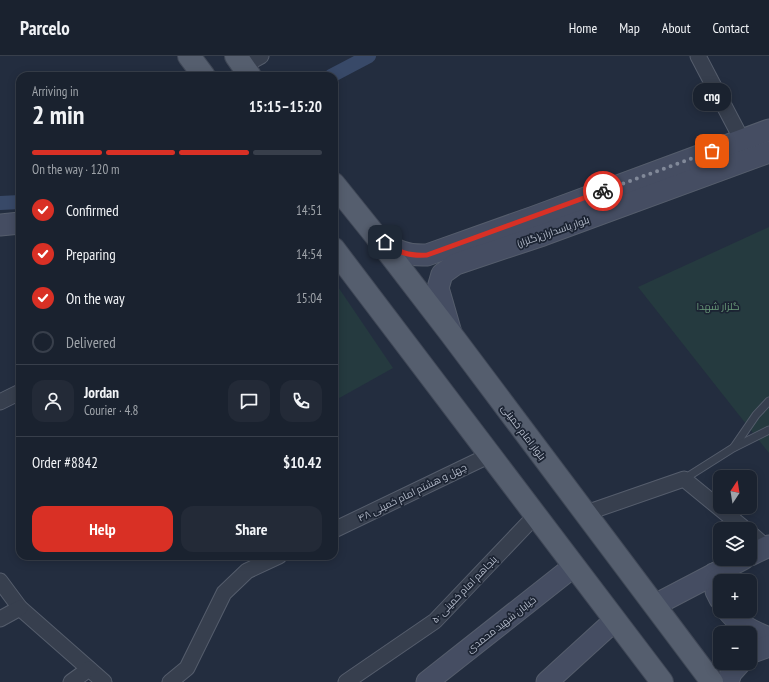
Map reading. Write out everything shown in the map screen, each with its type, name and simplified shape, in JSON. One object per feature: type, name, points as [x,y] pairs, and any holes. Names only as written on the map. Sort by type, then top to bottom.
[{"type":"main road","points":[[189,56],[201,72]]},
{"type":"main road","name":"بلوار پاسداران(گلزار)","points":[[451,334],[438,288],[442,274],[456,264],[538,226],[769,130]]},
{"type":"main road","name":"بلوار پاسداران(گلزار)","points":[[375,235],[395,249],[412,256],[427,255],[538,226],[769,152]]},
{"type":"main road","name":"بلوار امام خمینی","points":[[338,189],[451,334],[712,682]]},
{"type":"main road","points":[[0,225],[16,223]]},
{"type":"main road","points":[[338,254],[662,682]]},
{"type":"main road","name":"خیابان شهید محمدی","points":[[427,682],[574,566]]},
{"type":"main road","points":[[714,574],[729,566]]},
{"type":"main road","points":[[655,605],[713,575]]},
{"type":"main road","points":[[734,618],[748,630],[769,638]]},
{"type":"main road","points":[[547,682],[615,620]]},
{"type":"main road","points":[[757,650],[769,646]]},
{"type":"main road","points":[[728,682],[734,670]]},
{"type":"street","points":[[698,56],[742,140]]},
{"type":"street","points":[[0,402],[16,394]]},
{"type":"street","name":"چهل و هشتم امام خمینی ۴۸","points":[[338,528],[490,455]]},
{"type":"street","points":[[586,513],[684,478],[737,522]]},
{"type":"street","name":"پنجاهم امام خمینی ۵۰","points":[[346,682],[435,621],[536,515]]},
{"type":"street","points":[[170,682],[187,668],[224,593],[247,572],[271,560]]},
{"type":"street","points":[[0,581],[20,608],[104,682]]},
{"type":"street","points":[[0,619],[20,608]]},
{"type":"street","points":[[70,682],[89,669]]},
{"type":"lane","points":[[733,448],[756,415],[769,401]]},
{"type":"lane","points":[[684,478],[733,448],[769,430]]},
{"type":"green space","name":"گلزار شهدا","points":[[769,227],[769,453],[638,287]]},
{"type":"green space","points":[[338,287],[393,368],[338,399]]},
{"type":"waterway","points":[[338,72],[369,56]]},
{"type":"waterway","points":[[0,203],[16,202]]},
{"type":"way so far","points":[[603,191],[712,151]]},
{"type":"place","name":"cng","points":[[712,151]]},
{"type":"route","points":[[385,242],[395,249],[412,256],[427,255],[603,191]]}]
